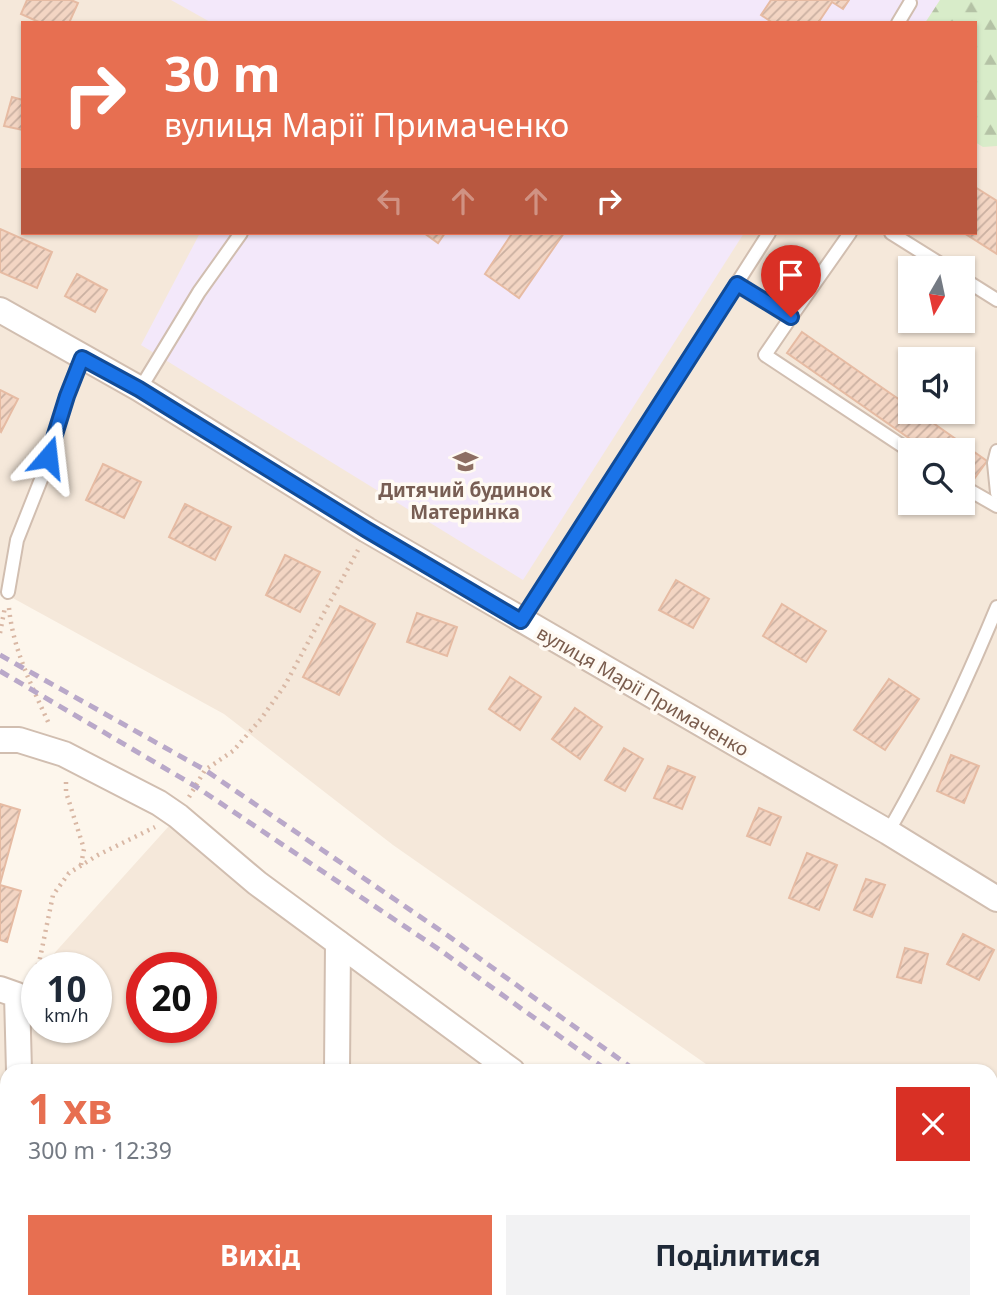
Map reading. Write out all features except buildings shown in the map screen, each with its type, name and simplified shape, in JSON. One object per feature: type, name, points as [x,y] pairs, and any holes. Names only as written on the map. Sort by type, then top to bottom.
[{"type":"street","name":"вулиця Марії Примаченко","points":[[0,310],[139,389],[367,530],[521,621],[888,832],[997,900]]},
{"type":"street","points":[[0,740],[19,740],[64,754],[159,803],[257,883],[502,1064]]},
{"type":"street","points":[[337,1064],[338,943]]},
{"type":"street","points":[[8,992],[18,1064]]},
{"type":"lane","points":[[899,21],[910,3]]},
{"type":"lane","points":[[139,389],[199,292],[239,235]]},
{"type":"lane","points":[[521,621],[768,235]]},
{"type":"lane","points":[[849,235],[765,355],[898,443]]},
{"type":"lane","points":[[894,235],[928,256]]},
{"type":"lane","points":[[737,284],[791,317]]},
{"type":"lane","points":[[975,286],[997,300]]},
{"type":"lane","points":[[8,592],[17,540],[42,477],[67,396],[82,358]]},
{"type":"lane","points":[[997,452],[994,463],[997,493]]},
{"type":"lane","points":[[975,493],[997,506]]},
{"type":"lane","points":[[888,832],[918,782],[997,607]]},
{"type":"path","points":[[8,992],[39,963],[52,895],[69,873],[98,855],[178,816],[205,770],[233,751],[261,719],[285,685],[344,580],[367,530]]},
{"type":"shaded area","points":[[0,0],[997,0],[997,1064],[706,1064],[393,845],[224,714],[0,591]]},
{"type":"shaded area","points":[[171,0],[940,0],[926,21],[208,21]]},
{"type":"shaded area","name":"Дитячий будинок Материнка","points":[[199,235],[743,235],[523,580],[141,345]]},
{"type":"shaded area","points":[[178,816],[489,1064],[0,1064],[0,988],[17,995],[21,991],[21,1043],[112,1043],[112,952],[55,952]]},
{"type":"green space","points":[[940,0],[997,0],[997,146],[983,147],[977,143],[977,21],[926,21]]},
{"type":"railway","points":[[0,655],[205,770],[447,935],[626,1064]]},
{"type":"railway","points":[[0,671],[195,786],[440,950],[598,1064]]},
{"type":"place","name":"Дитячий будинок Материнка","points":[[465,462]]},
{"type":"route","points":[[48,457],[82,358],[139,389],[367,530],[521,621],[737,284],[791,317]]}]
